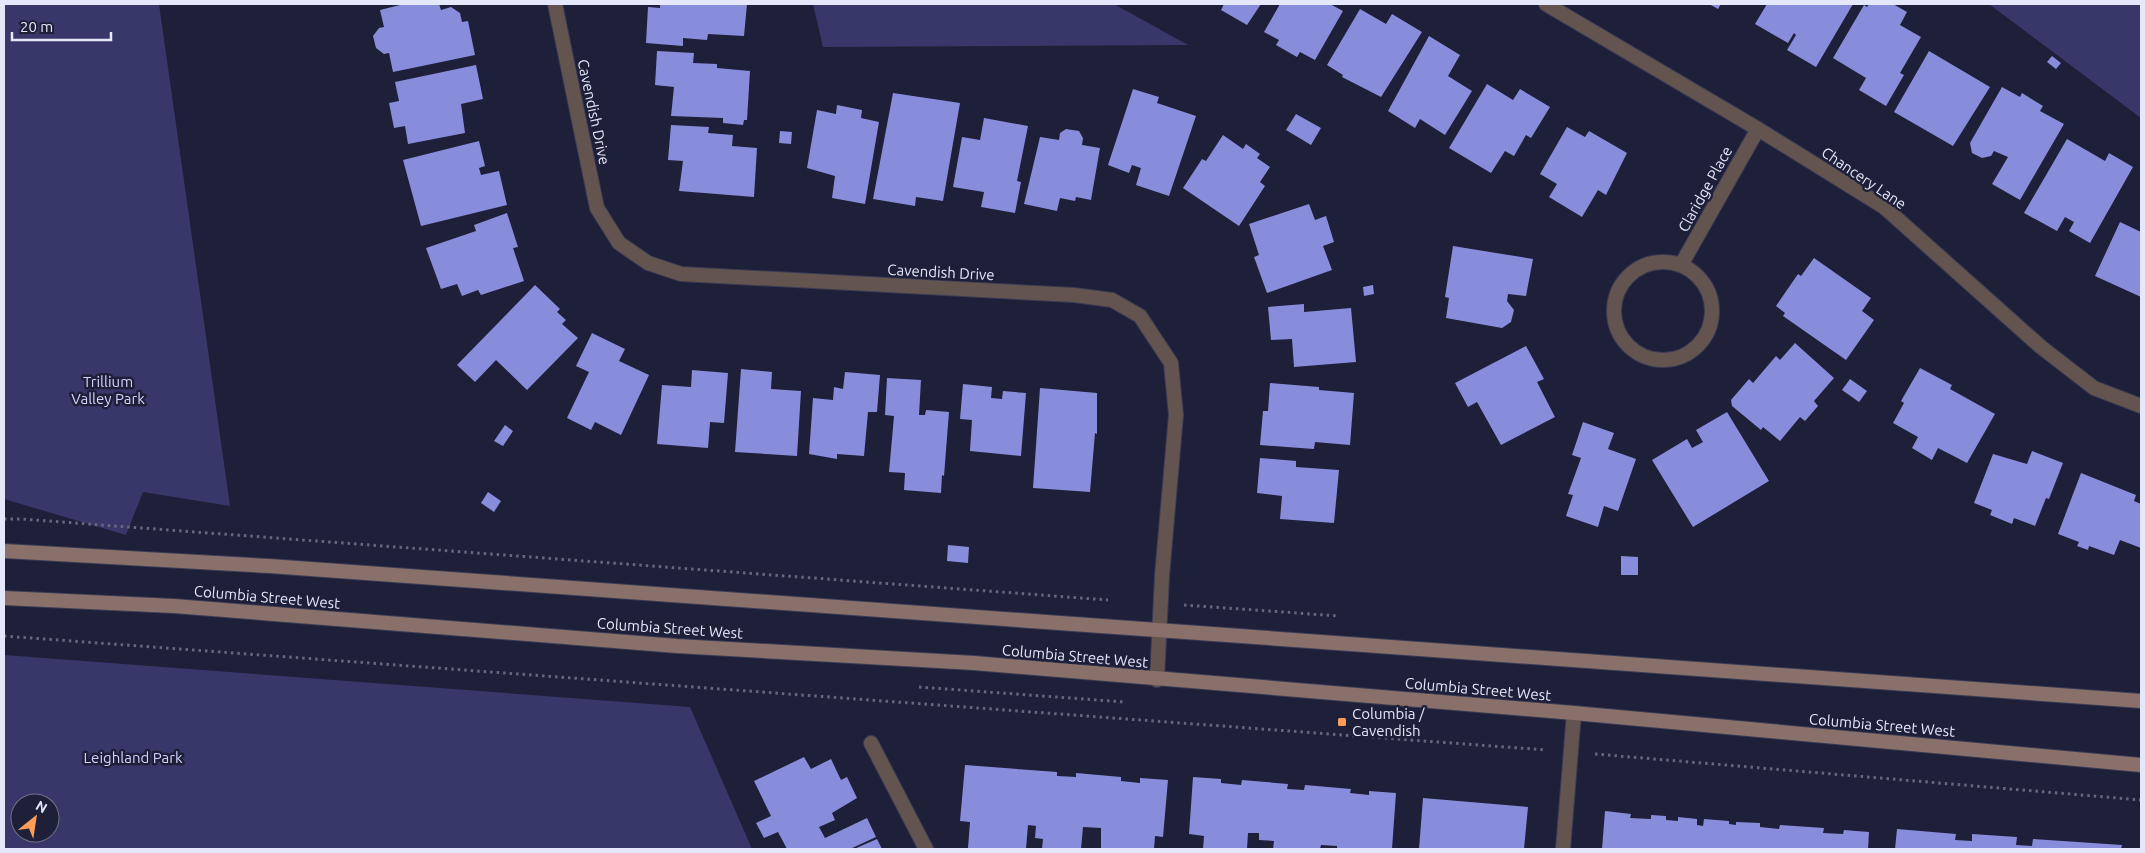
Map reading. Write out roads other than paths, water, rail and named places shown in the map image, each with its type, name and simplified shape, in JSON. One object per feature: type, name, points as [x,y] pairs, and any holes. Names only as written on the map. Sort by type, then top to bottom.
[{"type":"main road","name":"Columbia Street West","points":[[4,551],[269,566],[2141,701]]},
{"type":"main road","name":"Columbia Street West","points":[[4,598],[32,597],[174,606],[677,646],[974,663],[1157,680],[1574,713],[2141,765]]},
{"type":"street","name":"Cavendish Drive","points":[[555,4],[597,208],[619,243],[648,263],[681,274],[1074,294],[1112,300],[1140,316],[1170,363],[1176,415],[1162,576],[1157,680]]},
{"type":"street","name":"Chancery Lane","points":[[1546,4],[1758,128],[1884,207],[2041,347],[2094,388],[2141,406]]},
{"type":"street","name":"Claridge Place","points":[[1681,265],[1758,128]]},
{"type":"street","points":[[1664,261],[1681,265],[1703,282],[1711,298],[1712,312],[1709,329],[1705,338],[1693,351],[1673,360],[1657,360],[1640,356],[1621,338],[1617,330],[1613,304],[1619,288],[1629,274],[1644,265],[1664,261]]},
{"type":"street","points":[[1563,849],[1574,713]]},
{"type":"street","points":[[871,743],[926,849]]},
{"type":"place","name":"Columbia / Cavendish","points":[[1342,722]]},
{"type":"park label","name":"Trillium Valley Park","points":[[108,390]]},
{"type":"park label","name":"Leighland Park","points":[[133,757]]}]
